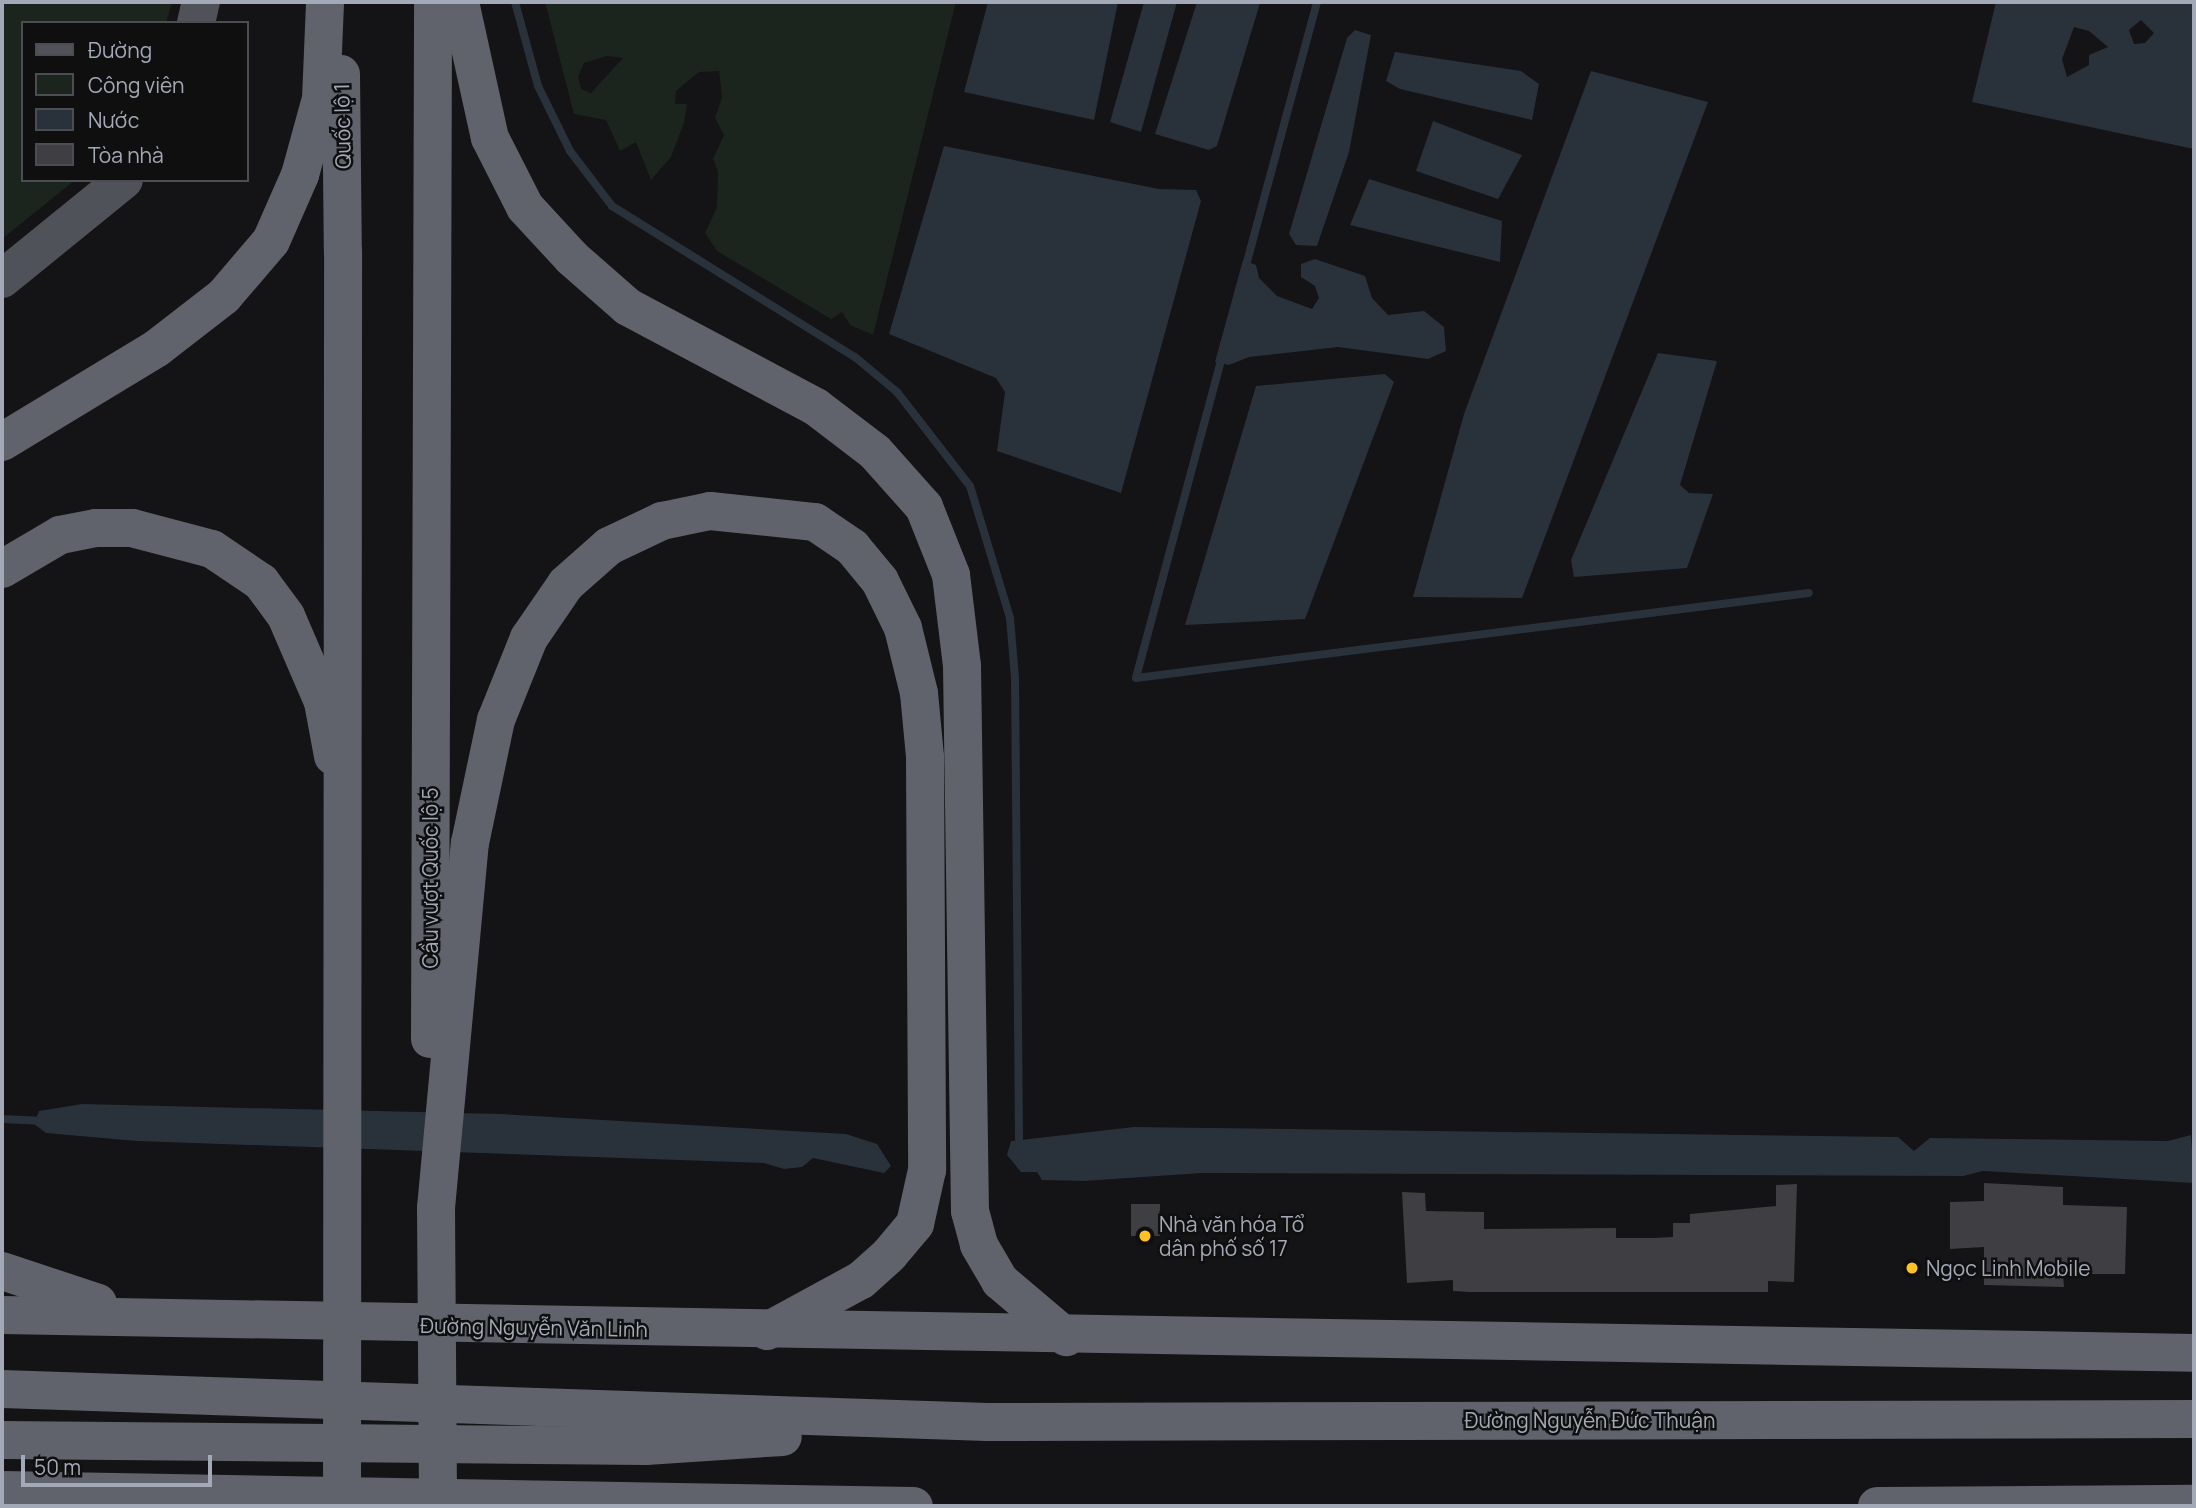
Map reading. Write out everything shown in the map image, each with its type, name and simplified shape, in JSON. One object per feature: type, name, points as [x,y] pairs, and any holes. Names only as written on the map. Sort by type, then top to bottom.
[{"type":"highway","points":[[2,442],[157,348],[225,296],[271,241],[300,175],[321,99],[325,2]]},
{"type":"highway","name":"Quốc lộ 1","points":[[340,2],[343,251],[343,1024]]},
{"type":"highway","name":"Cầu vượt Quốc lộ 5","points":[[433,2],[429,1023],[436,1208],[438,1506]]},
{"type":"highway","points":[[460,2],[490,138],[525,206],[572,258],[628,307],[816,407],[874,452],[924,507],[951,575],[962,666],[970,1211],[979,1245],[1000,1281],[1066,1337],[2194,1353]]},
{"type":"highway","points":[[436,1208],[470,843],[496,720],[529,638],[566,584],[609,546],[662,521],[710,511],[745,512],[815,522],[852,547],[880,581],[904,628],[919,693],[925,757],[927,1170],[921,1210],[908,1236],[861,1280],[766,1332]]},
{"type":"highway","points":[[2,569],[60,535],[96,528],[132,528],[212,549],[261,582],[304,650],[323,702],[333,757],[343,1024],[342,1506]]},
{"type":"highway","points":[[2,1271],[39,1287],[161,1319]]},
{"type":"highway","name":"Đường Nguyễn Văn Linh","points":[[2,1315],[1066,1337]]},
{"type":"highway","points":[[2,1389],[986,1422]]},
{"type":"highway","name":"Đường Nguyễn Đức Thuận","points":[[986,1422],[2194,1419]]},
{"type":"highway","points":[[2,1440],[646,1446],[986,1422]]},
{"type":"highway","points":[[2,1490],[914,1506]]},
{"type":"highway","points":[[1887,1506],[2194,1504]]},
{"type":"main road","points":[[196,21],[201,2]]},
{"type":"main road","points":[[2,279],[122,182]]},
{"type":"green space","points":[[2,2],[172,2],[167,21],[21,21],[21,182],[73,182],[2,239]]},
{"type":"green space","points":[[545,2],[956,2],[873,335],[850,325],[842,312],[831,319],[717,251],[705,233],[717,207],[718,171],[713,159],[724,135],[715,118],[722,97],[719,71],[699,72],[676,91],[675,104],[687,104],[684,123],[671,157],[651,180],[636,142],[620,151],[606,120],[574,114]],"holes":[[[607,56],[623,58],[591,93],[581,89],[578,77],[584,63]]]},
{"type":"water","points":[[988,2],[1118,2],[1094,120],[964,92]]},
{"type":"water","points":[[1144,2],[1177,2],[1141,132],[1110,122]]},
{"type":"water","points":[[1197,2],[1260,3],[1217,146],[1209,150],[1155,134]]},
{"type":"water","points":[[1996,2],[2194,2],[2194,149],[1972,102]],"holes":[[[2141,20],[2154,33],[2145,43],[2134,44],[2129,30]],[[2074,27],[2089,31],[2108,47],[2089,55],[2089,65],[2067,77],[2062,59]]]},
{"type":"water","points":[[1355,30],[1371,35],[1349,152],[1317,246],[1296,245],[1289,234],[1347,38]]},
{"type":"water","points":[[1395,52],[1521,71],[1539,84],[1532,120],[1400,89],[1386,81]]},
{"type":"water","points":[[1591,71],[1708,102],[1522,598],[1413,597],[1464,414]]},
{"type":"water","points":[[1433,121],[1522,155],[1498,199],[1416,171]]},
{"type":"water","points":[[944,146],[1159,189],[1196,190],[1201,201],[1121,493],[997,451],[1005,392],[996,378],[889,334]]},
{"type":"water","points":[[1369,179],[1502,221],[1500,262],[1350,225]]},
{"type":"water","points":[[1315,259],[1365,276],[1372,298],[1388,315],[1424,311],[1444,327],[1446,351],[1428,359],[1338,347],[1249,357],[1229,365],[1215,362],[1243,260],[1256,265],[1259,278],[1277,296],[1312,309],[1319,298],[1315,286],[1301,277],[1301,264]]},
{"type":"water","points":[[1658,353],[1717,361],[1680,485],[1689,493],[1713,494],[1687,568],[1574,577],[1571,560]]},
{"type":"water","points":[[1385,374],[1394,382],[1305,619],[1185,625],[1256,386]]},
{"type":"water","points":[[82,1104],[500,1114],[846,1134],[877,1144],[891,1166],[884,1173],[813,1158],[802,1167],[784,1169],[764,1163],[137,1141],[46,1133],[34,1124],[39,1111]]},
{"type":"water","points":[[1134,1127],[1898,1137],[1914,1151],[1930,1138],[2168,1141],[2191,1135],[2194,1183],[1983,1171],[1963,1176],[1202,1173],[1084,1181],[1042,1180],[1037,1172],[1021,1172],[1007,1155],[1011,1141]]},
{"type":"building","points":[[1984,1183],[2063,1187],[2063,1205],[2127,1207],[2125,1274],[2063,1274],[2064,1287],[1984,1285],[1984,1247],[1950,1249],[1950,1202],[1984,1201]]},
{"type":"building","points":[[1797,1184],[1794,1282],[1768,1281],[1768,1292],[1470,1292],[1453,1291],[1453,1280],[1407,1283],[1402,1192],[1425,1193],[1426,1211],[1484,1212],[1484,1229],[1616,1228],[1616,1238],[1653,1238],[1673,1237],[1673,1223],[1690,1223],[1690,1214],[1776,1206],[1776,1185]]},
{"type":"building","points":[[1131,1204],[1160,1204],[1160,1236],[1131,1236]]},
{"type":"waterway","points":[[515,2],[538,86],[570,151],[612,206],[855,357],[897,392],[970,486],[1010,618],[1015,678],[1019,1145]]},
{"type":"waterway","points":[[1245,269],[1317,2]]},
{"type":"waterway","points":[[1223,353],[1136,678],[1809,593]]},
{"type":"waterway","points":[[2,1119],[45,1121]]},
{"type":"place","name":"Nhà văn hóa Tổ dân phố số 17","points":[[1145,1236]]},
{"type":"place","name":"Ngọc Linh Mobile","points":[[1912,1268]]}]
